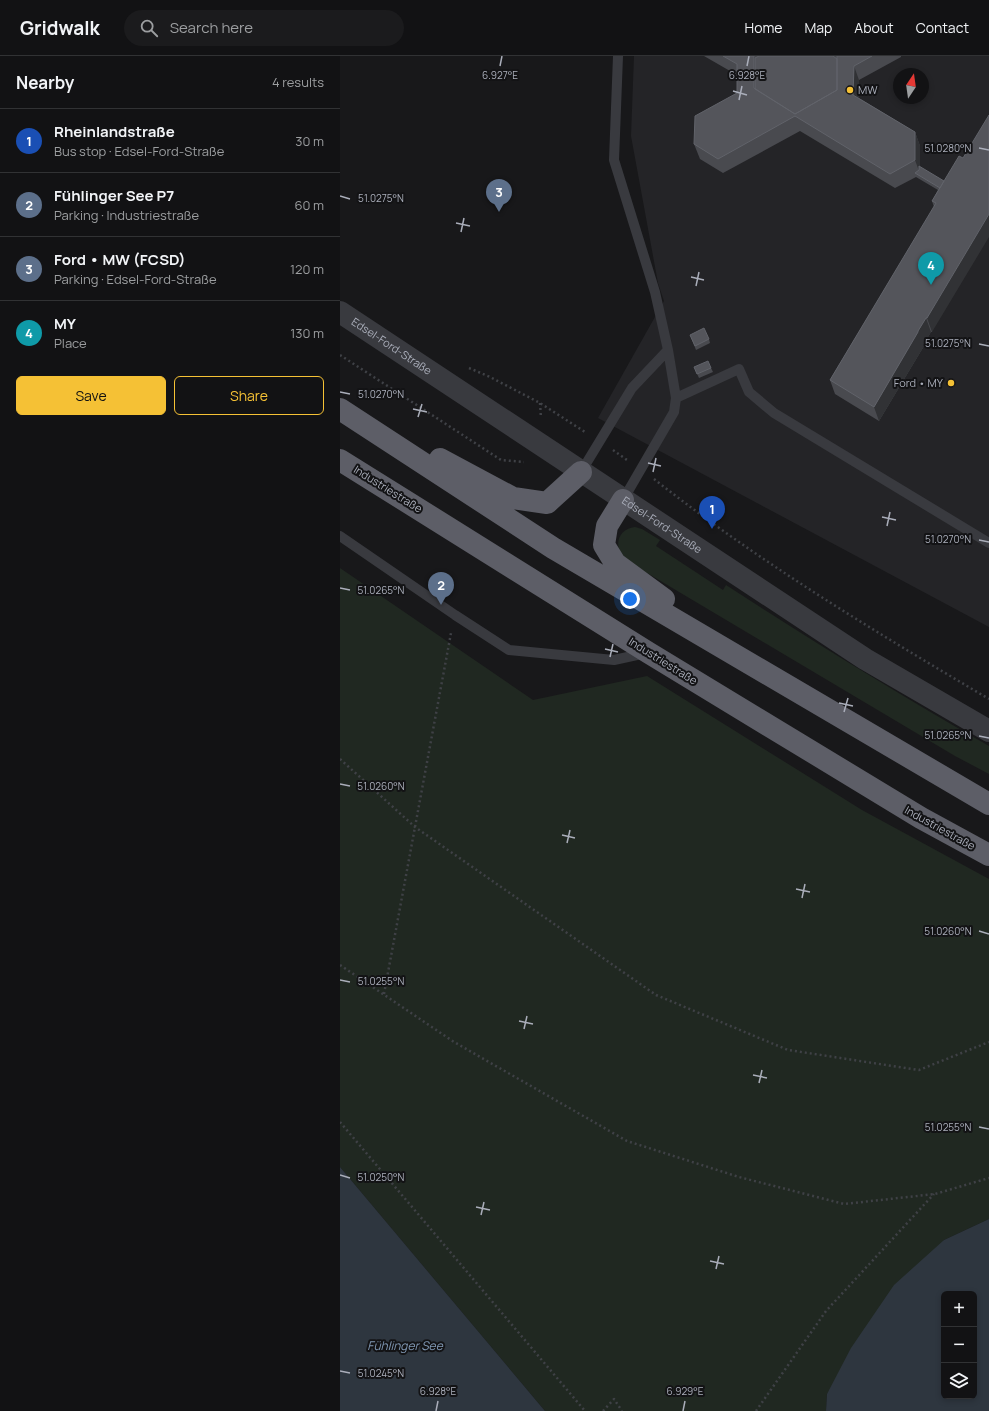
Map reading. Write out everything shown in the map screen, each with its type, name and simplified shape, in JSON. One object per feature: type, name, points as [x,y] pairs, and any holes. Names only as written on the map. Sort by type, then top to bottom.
[{"type":"highway","points":[[340,408],[513,498],[547,503],[581,472]]},
{"type":"highway","points":[[340,408],[553,548],[989,804]]},
{"type":"highway","name":"Industriestraße","points":[[340,460],[649,653],[921,818],[989,855]]},
{"type":"highway","points":[[623,500],[607,526],[604,545],[616,563],[760,670]]},
{"type":"street","name":"Edsel-Ford-Straße","points":[[340,312],[865,659],[989,731]]},
{"type":"lane","points":[[618,56],[614,160],[655,292],[668,350],[676,398],[674,412],[642,470],[623,500]]},
{"type":"lane","points":[[581,472],[632,388],[668,350]]},
{"type":"lane","points":[[676,398],[739,369],[749,392],[774,413],[989,544]]},
{"type":"lane","points":[[340,536],[509,650],[614,660],[649,653]]},
{"type":"path","points":[[340,355],[501,460],[532,462],[542,446]]},
{"type":"path","points":[[462,366],[490,377],[540,403],[642,470],[694,512],[771,564],[852,617],[989,699]]},
{"type":"path","points":[[384,994],[455,615]]},
{"type":"path","points":[[340,759],[415,826],[656,995],[788,1050],[919,1070],[989,1042]]},
{"type":"path","points":[[340,965],[454,1042],[626,1141],[739,1177],[844,1204],[935,1194],[989,1178]]},
{"type":"path","points":[[340,1122],[585,1411]]},
{"type":"path","points":[[756,1411],[826,1311],[935,1194]]},
{"type":"path","points":[[603,1411],[614,1399],[622,1411]]},
{"type":"shaded area","points":[[634,56],[989,56],[989,627],[598,418],[664,301],[658,283],[631,136]]},
{"type":"shaded area","points":[[635,527],[642,529],[660,540],[656,546],[723,590],[726,585],[856,667],[989,746],[989,774],[955,756],[632,564],[624,558],[618,543],[621,535],[625,531],[629,528]]},
{"type":"shaded area","points":[[340,568],[533,700],[647,676],[862,810],[989,879],[989,1219],[944,1240],[827,1394],[826,1411],[545,1411],[340,1167]]},
{"type":"water","name":"Fühlinger See","points":[[340,1167],[545,1411],[340,1411]]},
{"type":"water","points":[[989,1219],[989,1411],[826,1411],[827,1394],[851,1348],[894,1285],[944,1240]]},
{"type":"building","points":[[723,56],[754,56],[754,88],[795,114],[837,90],[837,56],[872,56],[854,66],[853,95],[915,132],[915,160],[890,174],[795,116],[718,159],[694,144],[695,116],[737,93],[737,64]]},
{"type":"building","points":[[759,56],[833,56],[837,59],[837,90],[795,114],[755,89],[755,58]]},
{"type":"building","points":[[989,115],[989,214],[874,407],[830,380],[936,203],[932,201],[959,156],[963,158]]},
{"type":"building","points":[[919,166],[944,181],[940,188],[915,173],[919,170]]},
{"type":"building","points":[[704,328],[709,339],[695,346],[690,335]]},
{"type":"building","points":[[708,361],[711,368],[697,374],[694,367]]},
{"type":"place","name":"MW","points":[[850,90]]},
{"type":"place","name":"Ford • MW (FCSD)","points":[[499,212]]},
{"type":"place","name":"MY","points":[[931,285]]},
{"type":"place","name":"Ford • MY","points":[[951,383]]},
{"type":"place","name":"Rheinlandstraße","points":[[712,529]]},
{"type":"place","name":"Fühlinger See P7","points":[[441,605]]}]
